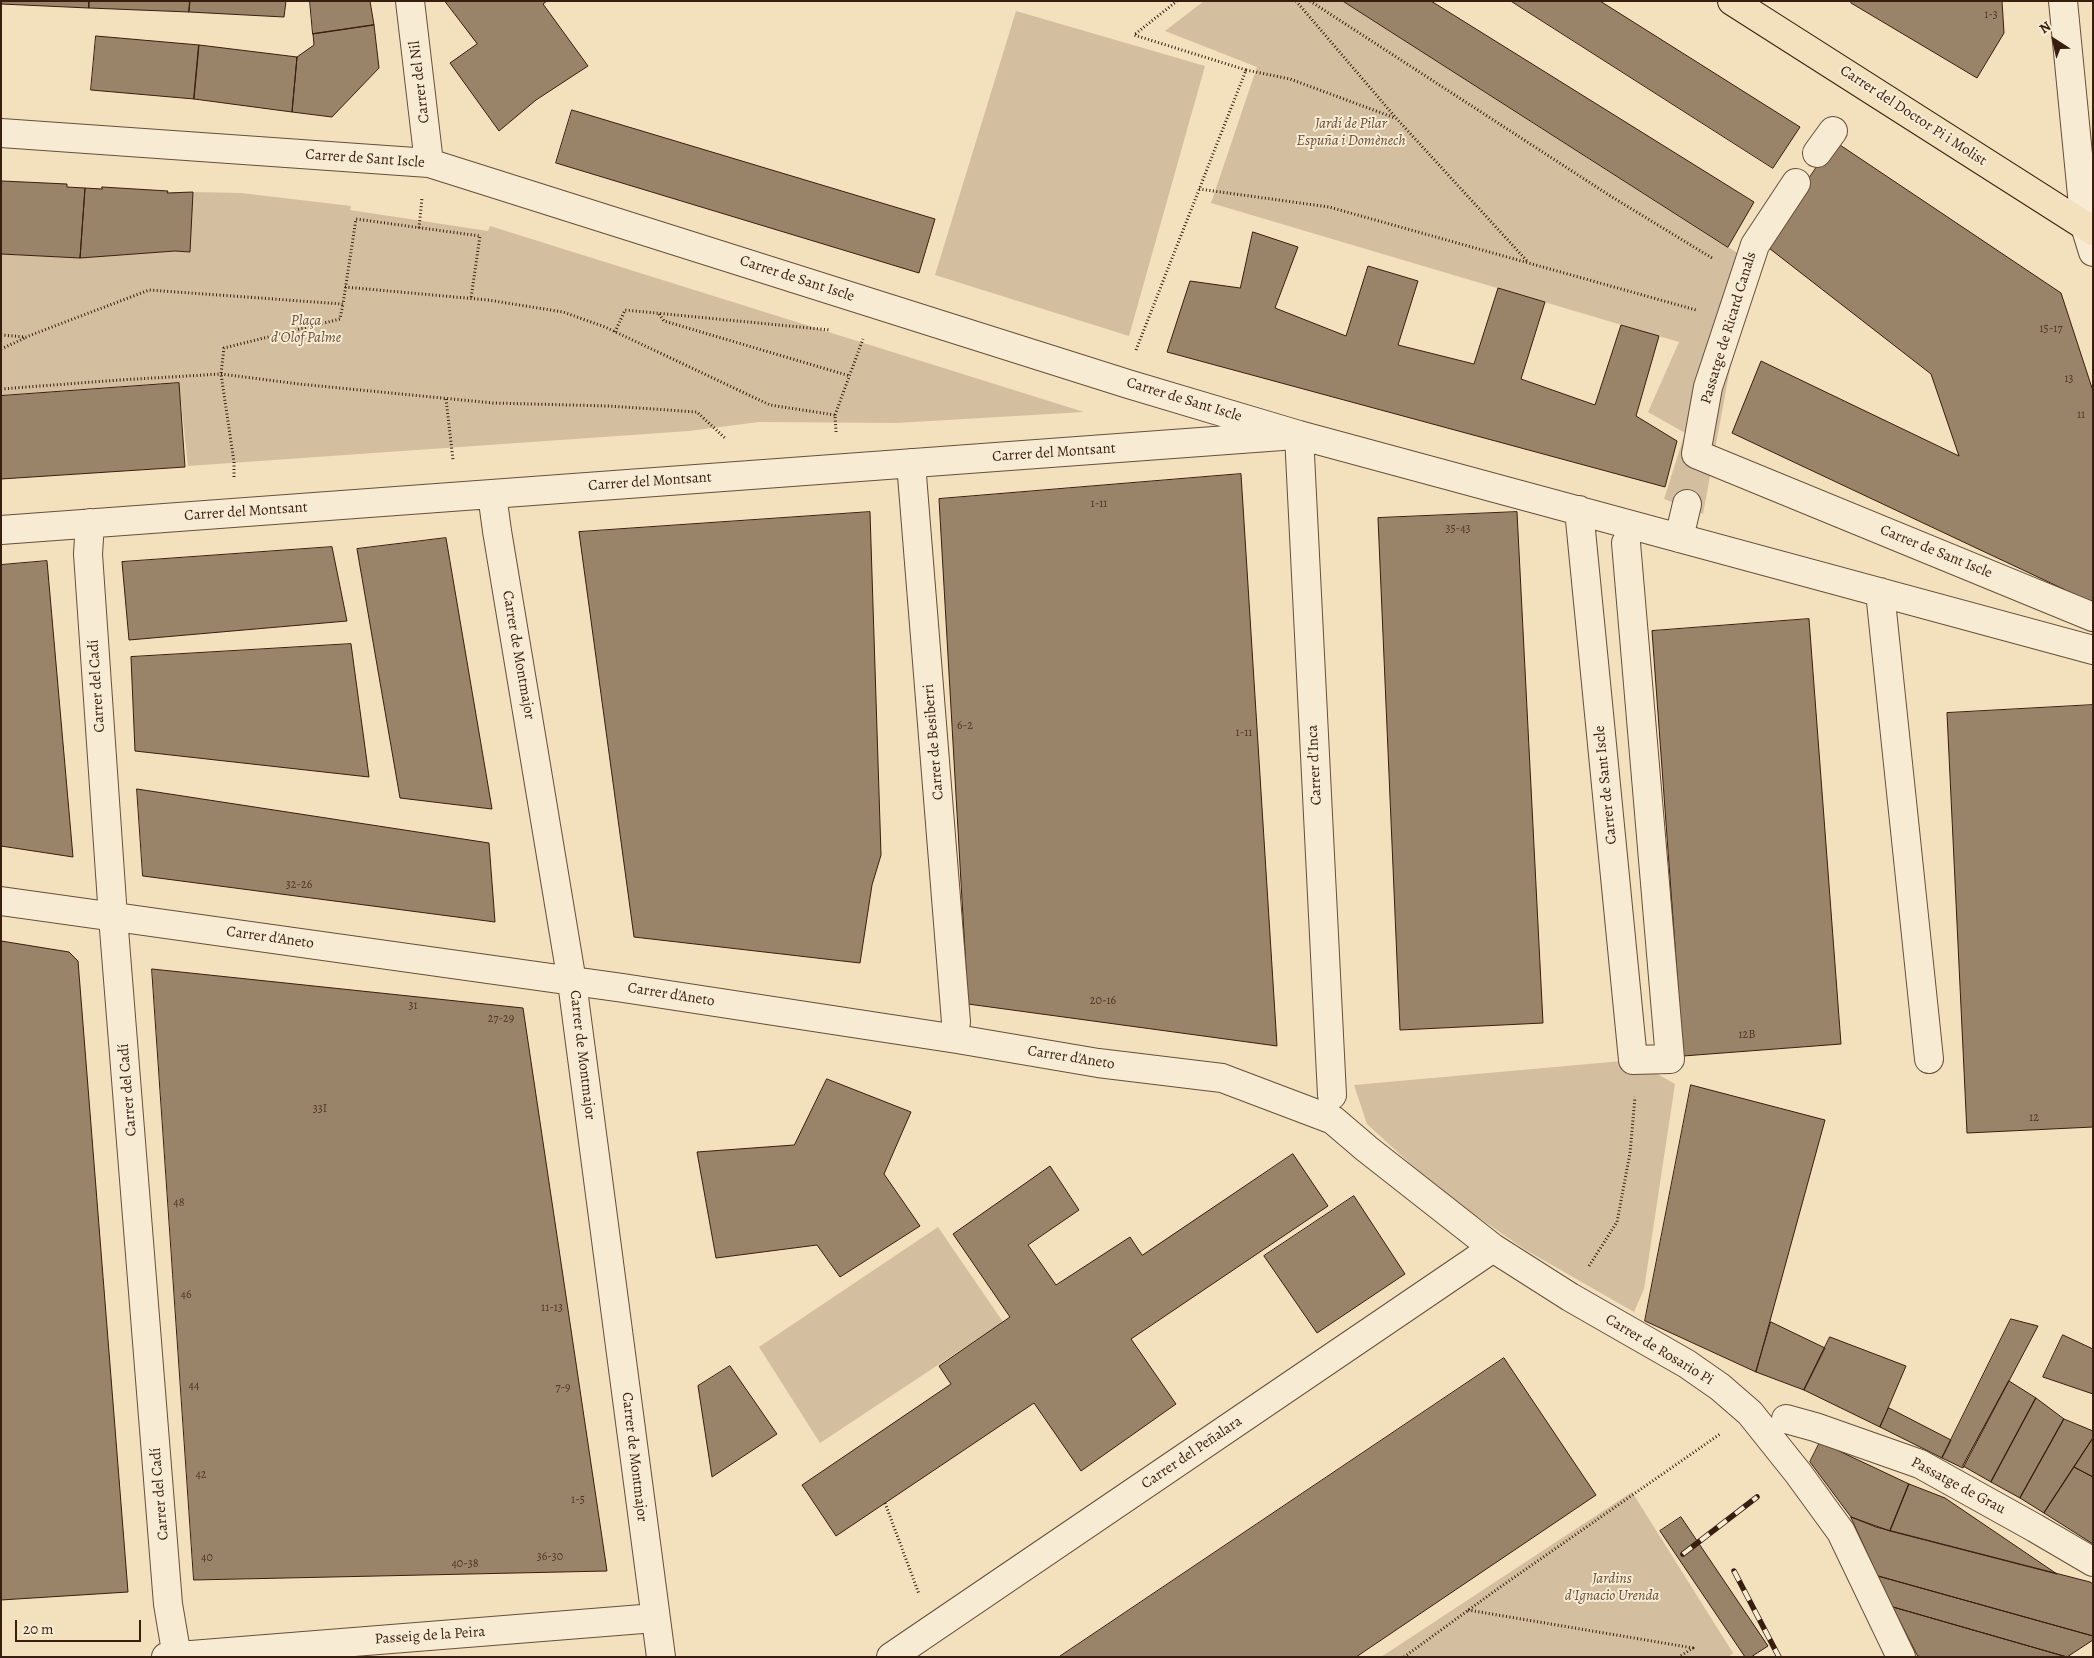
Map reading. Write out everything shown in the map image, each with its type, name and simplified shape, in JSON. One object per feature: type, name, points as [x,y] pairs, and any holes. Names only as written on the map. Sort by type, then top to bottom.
[{"type":"main road","name":"Carrer del Doctor Pi i Molist","points":[[1732,1],[2089,229]]},
{"type":"street","name":"Carrer del Nil","points":[[410,1],[429,163]]},
{"type":"street","points":[[2063,1],[2093,252]]},
{"type":"street","points":[[1817,153],[1833,131]]},
{"type":"street","name":"Carrer de Sant Iscle","points":[[1,133],[429,163],[1128,384],[1299,435],[2093,650]]},
{"type":"street","name":"Passatge de Ricard Canals","points":[[1696,454],[1708,387],[1755,245],[1796,184]]},
{"type":"street","name":"Carrer del Montsant","points":[[1,530],[1299,435]]},
{"type":"street","name":"Carrer d'Inca","points":[[1299,435],[1333,1108]]},
{"type":"street","name":"Carrer de Sant Iscle","points":[[1696,454],[2093,617]]},
{"type":"street","name":"Carrer de Besiberri","points":[[911,463],[956,1022]]},
{"type":"street","name":"Carrer de Montmajor","points":[[492,494],[572,982],[655,1618]]},
{"type":"street","points":[[1679,538],[1687,504]]},
{"type":"street","name":"Carrer de Sant Iscle","points":[[1579,510],[1632,1060],[1670,1059],[1626,543]]},
{"type":"street","name":"Carrer del Cadí","points":[[90,523],[88,554],[113,917],[173,1656]]},
{"type":"street","points":[[1880,592],[1929,1059]]},
{"type":"street","name":"Carrer d'Aneto","points":[[1,901],[572,982],[957,1039],[1098,1063],[1222,1078],[1333,1108]]},
{"type":"street","name":"Carrer de Rosario Pi","points":[[1333,1108],[1367,1149],[1493,1248],[1570,1297],[1687,1364],[1720,1387],[1750,1413],[1798,1473],[1841,1532],[1901,1657]]},
{"type":"street","name":"Carrer del Peñalara","points":[[891,1657],[1493,1248]]},
{"type":"street","name":"Passatge de Grau","points":[[1786,1419],[1815,1427],[1920,1464],[2093,1562]]},
{"type":"street","points":[[655,1618],[661,1657]]},
{"type":"street","name":"Passeig de la Peira","points":[[173,1656],[655,1618]]},
{"type":"path","points":[[1177,1],[1134,35],[1246,70],[1290,79],[1396,118]]},
{"type":"path","points":[[1296,1],[1396,118],[1529,263]]},
{"type":"path","points":[[1310,1],[1612,197],[1744,278]]},
{"type":"path","points":[[1135,350],[1246,70]]},
{"type":"path","points":[[1199,189],[1329,206],[1704,312],[1732,315]]},
{"type":"path","points":[[419,228],[422,198]]},
{"type":"path","points":[[234,482],[234,462],[221,374],[224,348],[340,319],[356,219],[480,236],[471,298]]},
{"type":"path","points":[[345,287],[471,298],[563,312],[615,332],[770,406],[835,415]]},
{"type":"path","points":[[1,349],[26,337],[149,290],[343,304]]},
{"type":"path","points":[[615,332],[626,310],[837,331]]},
{"type":"path","points":[[659,313],[664,321],[850,376]]},
{"type":"path","points":[[1,335],[26,337]]},
{"type":"path","points":[[836,441],[835,415],[860,349]]},
{"type":"path","points":[[1,389],[221,374],[493,403],[609,406],[697,412],[728,442]]},
{"type":"path","points":[[446,399],[454,468]]},
{"type":"path","points":[[1586,1271],[1617,1222],[1634,1122],[1635,1095]]},
{"type":"path","points":[[1404,1657],[1496,1590],[1634,1496],[1706,1444]]},
{"type":"path","points":[[885,1503],[921,1599]]},
{"type":"path","points":[[1468,1610],[1693,1648],[1679,1657]]},
{"type":"green space","name":"Jardí de Pilar Espuña i Domènech","points":[[1204,1],[1343,1],[1750,261],[1703,514],[1664,499],[1685,433],[1648,412],[1679,342],[1211,203],[1257,67],[1165,31]]},
{"type":"green space","points":[[1016,11],[1205,66],[1129,336],[935,275]]},
{"type":"green space","name":"Plaça d'Olof Palme","points":[[193,192],[241,193],[351,206],[350,210],[488,231],[490,226],[1084,412],[896,423],[759,422],[689,431],[188,466],[179,383],[1,396],[1,254],[80,258],[175,251],[189,252]]},
{"type":"green space","points":[[1633,1060],[1675,1084],[1644,1289],[1634,1312],[1524,1249],[1426,1181],[1428,1180],[1367,1124],[1354,1085]]},
{"type":"green space","points":[[938,1227],[1003,1322],[820,1443],[759,1347]]},
{"type":"green space","name":"Jardins d'Ignacio Urenda","points":[[1632,1492],[1733,1653],[1728,1657],[1381,1657]]},
{"type":"building","points":[[1,1],[89,1],[89,8],[1,4]]},
{"type":"building","points":[[89,1],[190,1],[189,12],[89,8]]},
{"type":"building","points":[[190,1],[286,1],[284,17],[189,12]]},
{"type":"building","points":[[310,1],[370,1],[374,25],[313,34]]},
{"type":"building","points":[[445,1],[547,1],[543,4],[588,66],[536,100],[499,131],[450,63],[477,44]]},
{"type":"building","points":[[1343,1],[1431,1],[1754,202],[1728,247]]},
{"type":"building","points":[[1511,1],[1600,1],[1800,127],[1773,168]]},
{"type":"building","points":[[1852,1],[2002,1],[2004,33],[1977,78],[1851,3]]},
{"type":"building","points":[[374,25],[379,68],[332,117],[292,112],[297,57],[314,45],[313,34]]},
{"type":"building","points":[[96,36],[199,45],[194,99],[91,90]]},
{"type":"building","points":[[199,45],[297,57],[292,112],[194,99]]},
{"type":"building","points":[[572,110],[935,219],[919,273],[556,163]]},
{"type":"building","points":[[1834,141],[2061,293],[2093,391],[2093,603],[1732,433],[1761,361],[1959,456],[1931,374],[1765,245]]},
{"type":"building","points":[[2,181],[67,184],[67,187],[85,188],[80,258],[1,254]]},
{"type":"building","points":[[102,187],[168,191],[167,193],[193,192],[190,252],[175,251],[80,258],[85,188],[102,189]]},
{"type":"building","points":[[1253,232],[1298,247],[1275,308],[1346,336],[1368,266],[1418,281],[1398,345],[1474,364],[1498,288],[1545,302],[1521,379],[1595,405],[1621,325],[1659,336],[1636,416],[1677,441],[1665,487],[1167,352],[1190,281],[1240,288]]},
{"type":"building","points":[[179,383],[185,467],[1,479],[1,396]]},
{"type":"building","points":[[1241,474],[1277,1046],[968,1004],[939,499]]},
{"type":"building","points":[[870,512],[881,855],[872,885],[860,963],[634,937],[579,532]]},
{"type":"building","points":[[1517,512],[1543,1023],[1400,1030],[1378,518]]},
{"type":"building","points":[[446,538],[492,809],[400,798],[357,549]]},
{"type":"building","points":[[332,547],[347,621],[129,640],[122,562]]},
{"type":"building","points":[[47,561],[73,857],[1,846],[1,565]]},
{"type":"building","points":[[1809,619],[1841,1044],[1683,1056],[1652,631]]},
{"type":"building","points":[[351,644],[369,777],[135,751],[131,657]]},
{"type":"building","points":[[2093,705],[2093,1127],[1967,1133],[1947,713]]},
{"type":"building","points":[[137,789],[489,843],[495,922],[143,876]]},
{"type":"building","points":[[1,941],[69,952],[78,961],[128,1592],[1,1600]]},
{"type":"building","points":[[152,969],[523,1008],[607,1571],[194,1580]]},
{"type":"building","points":[[827,1079],[911,1112],[884,1174],[920,1226],[840,1277],[817,1245],[716,1258],[697,1152],[794,1145]]},
{"type":"building","points":[[1691,1085],[1825,1120],[1756,1372],[1645,1321]]},
{"type":"building","points":[[1293,1154],[1328,1206],[1131,1339],[1176,1404],[1081,1471],[1034,1403],[836,1536],[802,1485],[951,1384],[939,1366],[1010,1317],[953,1234],[1050,1166],[1079,1210],[1028,1245],[1056,1285],[1130,1237],[1142,1255]]},
{"type":"building","points":[[1354,1196],[1405,1274],[1317,1333],[1264,1256]]},
{"type":"building","points":[[2011,1319],[2038,1326],[1963,1468],[1942,1458]]},
{"type":"building","points":[[1771,1322],[1825,1348],[1804,1390],[1756,1372]]},
{"type":"building","points":[[2063,1335],[2093,1349],[2093,1394],[2043,1377]]},
{"type":"building","points":[[1830,1337],[1906,1366],[1880,1427],[1804,1390]]},
{"type":"building","points":[[1504,1358],[1596,1495],[1356,1657],[1059,1657]]},
{"type":"building","points":[[730,1366],[777,1434],[712,1477],[698,1386]]},
{"type":"building","points":[[2009,1381],[2036,1398],[1991,1482],[1963,1466]]},
{"type":"building","points":[[2036,1398],[2064,1419],[2020,1498],[1991,1482]]},
{"type":"building","points":[[1889,1408],[1951,1440],[1942,1458],[1880,1427]]},
{"type":"building","points":[[2064,1419],[2093,1431],[2093,1438],[2044,1513],[2020,1498]]},
{"type":"building","points":[[2093,1438],[2093,1477],[2074,1467]]},
{"type":"building","points":[[1820,1442],[1909,1484],[1890,1531],[1851,1517],[1810,1462]]},
{"type":"building","points":[[2074,1467],[2093,1477],[2093,1544],[2044,1513]]},
{"type":"building","points":[[1909,1484],[1945,1498],[2057,1574],[1890,1531]]},
{"type":"building","points":[[1681,1517],[1768,1646],[1751,1657],[1745,1657],[1660,1531]]},
{"type":"building","points":[[1851,1517],[1876,1527],[2090,1582],[2093,1584],[2093,1636],[1878,1576]]},
{"type":"building","points":[[1878,1576],[2093,1636],[2093,1640],[2067,1657],[1893,1607]]},
{"type":"building","points":[[1893,1607],[2067,1657],[1918,1656]]},
{"type":"railway","points":[[1683,1554],[1757,1497]]},
{"type":"railway","points":[[1734,1571],[1779,1657]]}]
